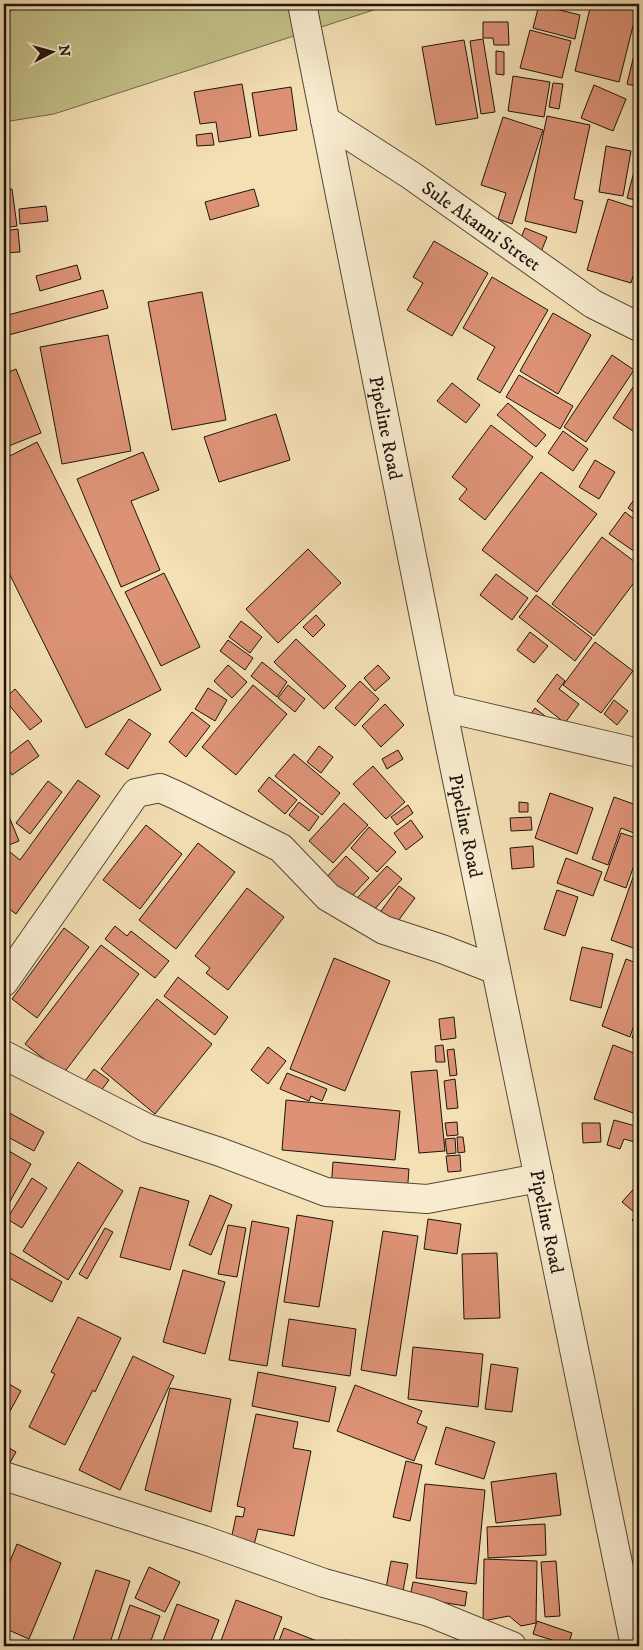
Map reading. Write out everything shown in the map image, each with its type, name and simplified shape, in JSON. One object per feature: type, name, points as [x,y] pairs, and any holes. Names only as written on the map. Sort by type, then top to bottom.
[{"type":"street","name":"Pipeline Road","points":[[302,4],[442,707],[635,1646]]},
{"type":"street","name":"Sule Akanni Street","points":[[325,120],[412,176],[593,304],[639,327]]},
{"type":"street","points":[[442,707],[639,753]]},
{"type":"street","points":[[4,982],[136,793],[160,788],[281,848],[328,898],[384,930],[442,949],[496,970]]},
{"type":"street","points":[[4,1055],[147,1128],[220,1152],[326,1192],[427,1199],[539,1178]]},
{"type":"street","points":[[4,1476],[204,1540],[324,1583],[429,1612],[512,1646]]},
{"type":"street","points":[[629,1646],[635,1646]]},
{"type":"shaded area","points":[[35,4],[392,4],[54,114],[4,122],[4,12]]},
{"type":"building","points":[[591,4],[612,4],[637,10],[619,82],[575,71]]},
{"type":"building","points":[[539,5],[580,15],[575,39],[533,28]]},
{"type":"building","points":[[483,22],[508,22],[509,45],[494,45],[493,38],[483,38]]},
{"type":"building","points":[[530,30],[571,41],[562,78],[520,68]]},
{"type":"building","points":[[639,34],[639,87],[627,84]]},
{"type":"building","points":[[483,39],[495,112],[481,114],[470,41]]},
{"type":"building","points":[[464,40],[478,118],[436,125],[422,47]]},
{"type":"building","points":[[496,51],[504,52],[504,75],[496,74]]},
{"type":"building","points":[[513,76],[550,82],[544,117],[508,111]]},
{"type":"building","points":[[553,83],[563,84],[559,109],[549,107]]},
{"type":"building","points":[[242,84],[251,137],[219,142],[216,122],[200,124],[194,92]]},
{"type":"building","points":[[594,85],[626,99],[613,131],[581,118]]},
{"type":"building","points":[[291,87],[297,130],[259,136],[252,93]]},
{"type":"building","points":[[547,116],[590,125],[574,199],[583,201],[576,233],[525,221]]},
{"type":"building","points":[[503,117],[543,130],[512,224],[498,219],[506,193],[481,185]]},
{"type":"building","points":[[212,133],[214,145],[197,146],[196,135]]},
{"type":"building","points":[[606,146],[631,151],[623,196],[599,192]]},
{"type":"building","points":[[639,153],[639,201],[627,198]]},
{"type":"building","points":[[12,189],[17,226],[4,228],[4,191]]},
{"type":"building","points":[[254,189],[259,206],[210,220],[205,202]]},
{"type":"building","points":[[608,199],[639,209],[639,256],[631,283],[587,270]]},
{"type":"building","points":[[46,206],[48,221],[20,224],[19,209]]},
{"type":"building","points":[[525,228],[547,237],[539,257],[517,248]]},
{"type":"building","points":[[18,229],[20,252],[4,253],[4,231]]},
{"type":"building","points":[[434,241],[488,273],[452,336],[407,310],[423,283],[413,277]]},
{"type":"building","points":[[77,265],[81,279],[40,291],[36,276]]},
{"type":"building","points":[[492,277],[548,310],[500,393],[477,379],[495,347],[463,328]]},
{"type":"building","points":[[103,290],[108,308],[5,336],[4,316]]},
{"type":"building","points":[[202,292],[226,420],[172,430],[148,302]]},
{"type":"building","points":[[553,313],[591,335],[558,394],[520,371]]},
{"type":"building","points":[[108,335],[131,451],[62,464],[40,347]]},
{"type":"building","points":[[612,355],[634,370],[586,442],[564,427]]},
{"type":"building","points":[[16,369],[41,433],[4,448],[4,374]]},
{"type":"building","points":[[519,375],[573,406],[560,429],[506,397]]},
{"type":"building","points":[[637,381],[639,382],[639,435],[613,418]]},
{"type":"building","points":[[452,383],[480,405],[466,423],[437,401]]},
{"type":"building","points":[[508,403],[546,435],[536,447],[497,415]]},
{"type":"building","points":[[276,414],[290,460],[219,482],[204,437]]},
{"type":"building","points":[[491,425],[533,457],[485,520],[459,499],[467,489],[452,477]]},
{"type":"building","points":[[563,431],[588,449],[573,471],[548,453]]},
{"type":"building","points":[[37,442],[161,690],[86,728],[4,563],[4,459]]},
{"type":"building","points":[[143,452],[159,490],[131,501],[160,570],[121,587],[77,479]]},
{"type":"building","points":[[595,460],[615,472],[599,499],[579,487]]},
{"type":"building","points":[[541,472],[597,514],[537,592],[482,550]]},
{"type":"building","points":[[639,495],[639,516],[628,508]]},
{"type":"building","points":[[625,512],[639,523],[639,546],[635,552],[609,534]]},
{"type":"building","points":[[602,537],[639,565],[639,576],[594,636],[552,604]]},
{"type":"building","points":[[308,549],[341,583],[278,643],[246,609]]},
{"type":"building","points":[[164,573],[200,647],[161,666],[125,592]]},
{"type":"building","points":[[496,574],[528,598],[512,620],[480,595]]},
{"type":"building","points":[[536,595],[592,638],[575,661],[519,617]]},
{"type":"building","points":[[316,615],[325,625],[313,637],[303,627]]},
{"type":"building","points":[[241,621],[262,637],[250,653],[229,637]]},
{"type":"building","points":[[530,632],[548,646],[534,663],[517,650]]},
{"type":"building","points":[[296,639],[346,686],[324,709],[274,662]]},
{"type":"building","points":[[228,640],[253,658],[245,670],[220,651]]},
{"type":"building","points":[[595,642],[633,671],[601,713],[563,685]]},
{"type":"building","points":[[262,662],[287,682],[277,697],[251,676]]},
{"type":"building","points":[[228,665],[247,682],[232,698],[214,681]]},
{"type":"building","points":[[378,665],[390,678],[375,691],[364,678]]},
{"type":"building","points":[[557,674],[565,681],[559,689],[579,704],[565,723],[537,701]]},
{"type":"building","points":[[360,681],[379,699],[355,726],[335,708]]},
{"type":"building","points":[[253,685],[287,714],[236,775],[202,747]]},
{"type":"building","points":[[288,685],[305,699],[295,712],[278,698]]},
{"type":"building","points":[[208,688],[227,700],[215,721],[195,709]]},
{"type":"building","points":[[15,689],[42,721],[30,730],[4,699]]},
{"type":"building","points":[[614,700],[628,711],[617,725],[604,714]]},
{"type":"building","points":[[385,704],[404,725],[381,747],[362,726]]},
{"type":"building","points":[[535,708],[550,720],[530,715]]},
{"type":"building","points":[[192,712],[210,726],[186,757],[169,742]]},
{"type":"building","points":[[129,719],[151,734],[128,769],[105,754]]},
{"type":"building","points":[[28,740],[39,756],[12,775],[4,763],[4,758]]},
{"type":"building","points":[[319,746],[333,757],[321,773],[307,762]]},
{"type":"building","points":[[398,750],[403,759],[387,769],[382,759]]},
{"type":"building","points":[[294,754],[340,793],[322,815],[275,776]]},
{"type":"building","points":[[373,766],[405,802],[386,819],[353,784]]},
{"type":"building","points":[[269,777],[297,800],[285,814],[258,791]]},
{"type":"building","points":[[78,780],[100,796],[16,914],[4,905],[4,861],[10,852],[20,860]]},
{"type":"building","points":[[48,781],[62,792],[30,834],[16,823]]},
{"type":"building","points":[[550,793],[593,808],[577,854],[535,838]]},
{"type":"building","points":[[614,797],[639,806],[639,835],[621,828],[608,865],[592,859]]},
{"type":"building","points":[[299,802],[319,817],[309,831],[289,815]]},
{"type":"building","points":[[519,802],[528,803],[528,812],[519,812]]},
{"type":"building","points":[[344,803],[368,825],[333,863],[309,841]]},
{"type":"building","points":[[4,804],[19,841],[4,847]]},
{"type":"building","points":[[408,805],[413,813],[397,825],[391,817]]},
{"type":"building","points":[[531,817],[532,830],[511,831],[510,818]]},
{"type":"building","points":[[411,820],[423,837],[406,850],[394,833]]},
{"type":"building","points":[[146,825],[182,854],[140,909],[103,880]]},
{"type":"building","points":[[369,827],[396,852],[377,872],[351,848]]},
{"type":"building","points":[[621,833],[639,839],[639,851],[626,888],[604,880]]},
{"type":"building","points":[[198,843],[235,872],[176,949],[139,920]]},
{"type":"building","points":[[533,846],[534,867],[512,869],[510,848]]},
{"type":"building","points":[[346,856],[369,878],[347,901],[324,880]]},
{"type":"building","points":[[566,858],[602,872],[593,896],[557,883]]},
{"type":"building","points":[[639,860],[639,950],[611,940]]},
{"type":"building","points":[[387,866],[402,879],[372,912],[357,898]]},
{"type":"building","points":[[399,886],[415,898],[395,925],[379,914]]},
{"type":"building","points":[[247,888],[284,917],[228,990],[206,973],[210,968],[195,956]]},
{"type":"building","points":[[557,890],[578,897],[565,936],[544,929]]},
{"type":"building","points":[[115,926],[127,936],[131,931],[169,961],[155,978],[105,939]]},
{"type":"building","points":[[64,928],[89,947],[37,1018],[12,999]]},
{"type":"building","points":[[101,945],[139,974],[63,1074],[25,1044]]},
{"type":"building","points":[[582,947],[613,954],[601,1008],[570,1000]]},
{"type":"building","points":[[334,958],[390,981],[345,1091],[290,1069]]},
{"type":"building","points":[[626,959],[639,964],[639,1010],[630,1037],[602,1026]]},
{"type":"building","points":[[178,977],[228,1017],[215,1035],[164,996]]},
{"type":"building","points":[[157,999],[212,1044],[155,1114],[101,1069]]},
{"type":"building","points":[[454,1017],[456,1038],[441,1040],[439,1019]]},
{"type":"building","points":[[639,1018],[639,1041],[632,1038]]},
{"type":"building","points":[[443,1045],[445,1062],[436,1062],[435,1046]]},
{"type":"building","points":[[613,1045],[639,1055],[639,1115],[594,1099]]},
{"type":"building","points":[[268,1047],[286,1061],[268,1084],[251,1070]]},
{"type":"building","points":[[454,1049],[457,1075],[450,1076],[447,1050]]},
{"type":"building","points":[[94,1069],[109,1080],[94,1100],[79,1089]]},
{"type":"building","points":[[437,1070],[445,1151],[419,1153],[411,1072]]},
{"type":"building","points":[[287,1073],[327,1089],[322,1101],[311,1096],[309,1101],[280,1089]]},
{"type":"building","points":[[455,1079],[458,1108],[447,1109],[444,1081]]},
{"type":"building","points":[[286,1100],[400,1111],[395,1160],[282,1150]]},
{"type":"building","points":[[4,1110],[44,1132],[34,1151],[4,1135]]},
{"type":"building","points":[[614,1120],[639,1127],[638,1143],[624,1139],[620,1149],[607,1145]]},
{"type":"building","points":[[457,1122],[458,1135],[447,1136],[445,1123]]},
{"type":"building","points":[[582,1123],[600,1123],[601,1142],[583,1143]]},
{"type":"building","points":[[457,1137],[463,1137],[465,1152],[458,1153]]},
{"type":"building","points":[[455,1138],[456,1153],[447,1154],[445,1139]]},
{"type":"building","points":[[4,1148],[31,1164],[4,1212]]},
{"type":"building","points":[[460,1155],[461,1171],[448,1172],[446,1156]]},
{"type":"building","points":[[78,1162],[123,1191],[68,1280],[23,1251]]},
{"type":"building","points":[[333,1162],[409,1169],[407,1195],[331,1188]]},
{"type":"building","points":[[32,1178],[47,1188],[22,1228],[7,1219]]},
{"type":"building","points":[[639,1183],[639,1206],[634,1212],[622,1202]]},
{"type":"building","points":[[140,1187],[189,1201],[170,1270],[120,1257]]},
{"type":"building","points":[[210,1195],[232,1205],[211,1255],[189,1245]]},
{"type":"building","points":[[639,1213],[639,1227],[632,1220]]},
{"type":"building","points":[[297,1215],[333,1221],[319,1307],[284,1302]]},
{"type":"building","points":[[428,1219],[461,1224],[457,1254],[424,1249]]},
{"type":"building","points":[[252,1221],[289,1228],[267,1366],[229,1360]]},
{"type":"building","points":[[228,1225],[246,1228],[237,1277],[218,1274]]},
{"type":"building","points":[[105,1228],[113,1232],[87,1279],[79,1274]]},
{"type":"building","points":[[383,1231],[418,1236],[396,1376],[361,1370]]},
{"type":"building","points":[[7,1251],[62,1282],[52,1302],[4,1275],[4,1258]]},
{"type":"building","points":[[497,1253],[500,1318],[464,1319],[462,1254]]},
{"type":"building","points":[[183,1270],[225,1282],[205,1354],[163,1342]]},
{"type":"building","points":[[78,1317],[121,1338],[95,1392],[93,1390],[65,1445],[29,1427],[55,1374],[51,1372]]},
{"type":"building","points":[[289,1319],[356,1329],[350,1376],[282,1366]]},
{"type":"building","points":[[413,1347],[483,1354],[478,1407],[408,1399]]},
{"type":"building","points":[[133,1356],[174,1376],[120,1490],[79,1470]]},
{"type":"building","points":[[491,1364],[518,1368],[512,1412],[485,1409]]},
{"type":"building","points":[[258,1372],[336,1387],[329,1422],[252,1406]]},
{"type":"building","points":[[4,1381],[21,1391],[4,1422]]},
{"type":"building","points":[[355,1385],[422,1411],[417,1423],[427,1427],[414,1461],[337,1431]]},
{"type":"building","points":[[170,1388],[231,1399],[211,1512],[145,1490]]},
{"type":"building","points":[[256,1414],[298,1422],[293,1448],[311,1451],[294,1536],[258,1529],[254,1545],[231,1540],[236,1516],[243,1517],[245,1508],[237,1506]]},
{"type":"building","points":[[446,1427],[495,1442],[484,1479],[435,1464]]},
{"type":"building","points":[[4,1445],[16,1452],[4,1473]]},
{"type":"building","points":[[406,1461],[422,1465],[410,1521],[393,1517]]},
{"type":"building","points":[[556,1473],[561,1515],[496,1523],[491,1482]]},
{"type":"building","points":[[425,1484],[485,1490],[476,1584],[416,1578]]},
{"type":"building","points":[[545,1524],[546,1555],[488,1558],[487,1527]]},
{"type":"building","points":[[17,1544],[61,1563],[29,1639],[4,1628],[4,1576]]},
{"type":"building","points":[[484,1559],[537,1561],[536,1623],[521,1626],[509,1616],[483,1621]]},
{"type":"building","points":[[391,1561],[408,1564],[403,1591],[386,1588]]},
{"type":"building","points":[[556,1561],[560,1616],[545,1617],[541,1562]]},
{"type":"building","points":[[149,1567],[180,1582],[165,1612],[135,1598]]},
{"type":"building","points":[[96,1570],[130,1581],[109,1646],[71,1646]]},
{"type":"building","points":[[413,1582],[467,1592],[465,1606],[410,1597]]},
{"type":"building","points":[[236,1600],[282,1617],[271,1646],[219,1646]]},
{"type":"building","points":[[177,1604],[219,1620],[209,1646],[161,1646]]},
{"type":"building","points":[[130,1605],[160,1616],[149,1646],[116,1646]]},
{"type":"building","points":[[537,1621],[572,1633],[568,1645],[533,1634]]},
{"type":"building","points":[[284,1628],[327,1645],[277,1646]]},
{"type":"building","points":[[344,1640],[358,1646],[341,1646]]}]
